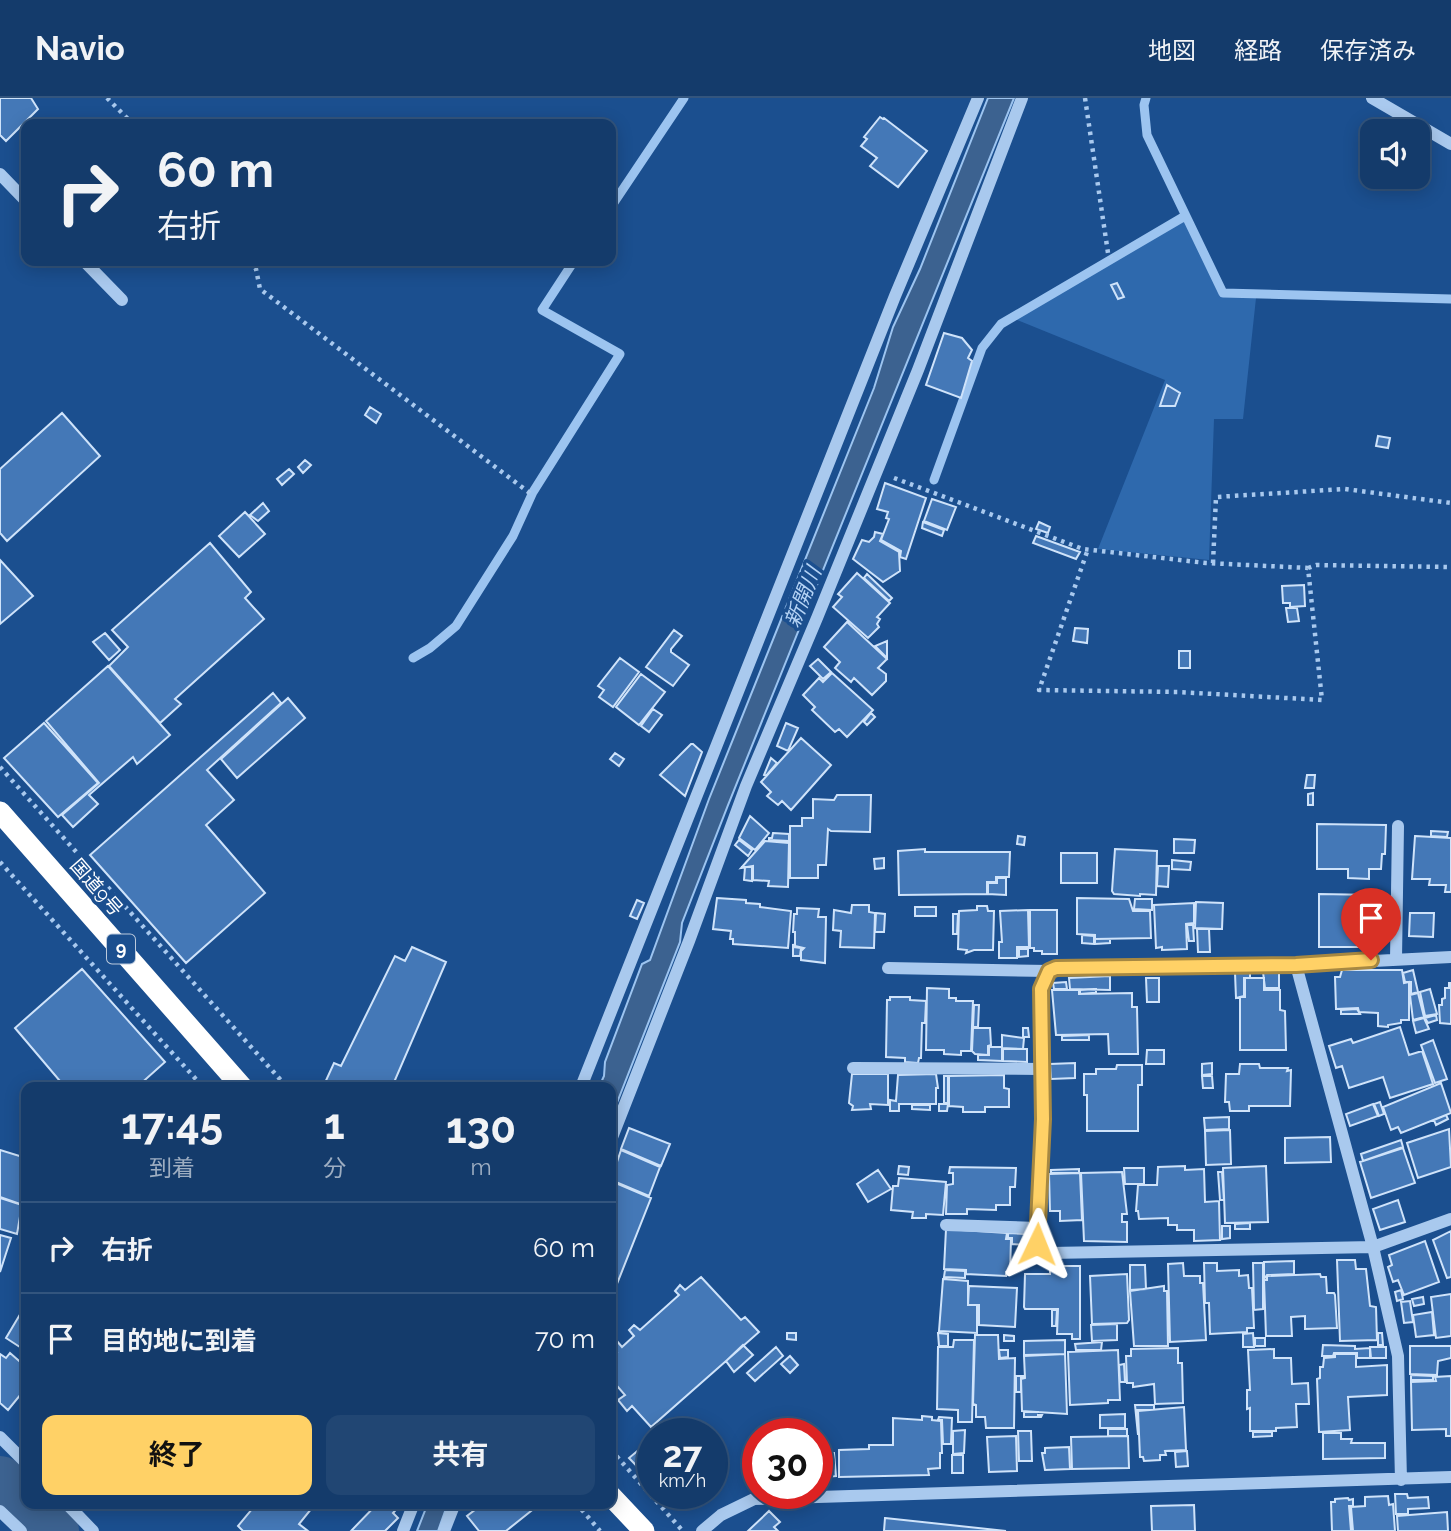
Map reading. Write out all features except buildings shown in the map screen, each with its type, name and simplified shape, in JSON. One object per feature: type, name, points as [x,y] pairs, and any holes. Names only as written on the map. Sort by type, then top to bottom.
[{"type":"highway","name":"国道9号","points":[[0,812],[238,1082]]},
{"type":"highway","points":[[616,1501],[644,1531]]},
{"type":"street","points":[[583,1082],[894,296],[978,98]]},
{"type":"street","points":[[616,1127],[746,786],[918,370],[1022,98]]},
{"type":"street","points":[[1372,98],[1451,144]]},
{"type":"street","points":[[0,174],[21,196]]},
{"type":"street","points":[[89,266],[122,299]]},
{"type":"street","points":[[1396,959],[1398,826]]},
{"type":"street","points":[[888,968],[1049,971],[1056,968],[1296,965],[1451,957]]},
{"type":"street","points":[[1296,965],[1373,1247],[1398,1356],[1401,1479]]},
{"type":"street","points":[[1049,971],[1041,989],[1043,1119],[1037,1228],[1039,1249],[1050,1253],[1373,1247],[1451,1219]]},
{"type":"street","points":[[853,1068],[1042,1069]]},
{"type":"street","points":[[946,1224],[1037,1228]]},
{"type":"street","points":[[0,1437],[21,1458]]},
{"type":"street","points":[[702,1531],[721,1514],[754,1499],[1451,1477]]},
{"type":"street","points":[[72,1509],[93,1531]]},
{"type":"street","points":[[403,1531],[412,1509]]},
{"type":"street","points":[[444,1531],[453,1509]]},
{"type":"street","points":[[0,1511],[15,1529]]},
{"type":"path","points":[[107,98],[128,119]]},
{"type":"path","points":[[1085,98],[1108,253],[1111,258]]},
{"type":"path","points":[[254,266],[260,289],[531,494]]},
{"type":"path","points":[[877,471],[1008,523],[1088,549],[1213,563],[1308,568],[1316,565],[1451,567]]},
{"type":"path","points":[[1213,563],[1216,497],[1345,489],[1451,503]]},
{"type":"path","points":[[1088,549],[1039,690],[1178,692],[1322,700],[1308,568]]},
{"type":"path","points":[[0,767],[284,1082]]},
{"type":"path","points":[[0,862],[198,1082]]},
{"type":"path","points":[[616,1456],[681,1529]]},
{"type":"path","points":[[581,1509],[600,1531]]},
{"type":"shaded area","points":[[1184,220],[1221,296],[1256,298],[1243,419],[1214,419],[1209,560],[1098,549],[1165,380],[1015,319]]},
{"type":"water","name":"新開川","points":[[988,98],[1014,98],[728,805],[682,923],[680,942],[616,1105],[616,1082],[601,1082],[605,1062],[642,964],[650,960],[709,799],[874,388],[893,327],[920,269]]},
{"type":"water","points":[[426,1509],[446,1509],[438,1531],[417,1531]]},
{"type":"waterway","points":[[616,200],[684,98]]},
{"type":"waterway","points":[[1146,98],[1144,105],[1147,135],[1223,293],[1451,299]]},
{"type":"waterway","points":[[934,480],[982,348],[1001,324],[1185,216]]},
{"type":"waterway","points":[[413,658],[430,648],[456,626],[513,536],[533,492],[620,354],[542,310],[571,266]]},
{"type":"waterway","points":[[0,1482],[21,1501]]},
{"type":"waterway","points":[[29,1509],[53,1531]]},
{"type":"route","points":[[1037,1244],[1043,1119],[1041,989],[1049,971],[1056,968],[1296,965],[1371,960]]}]
